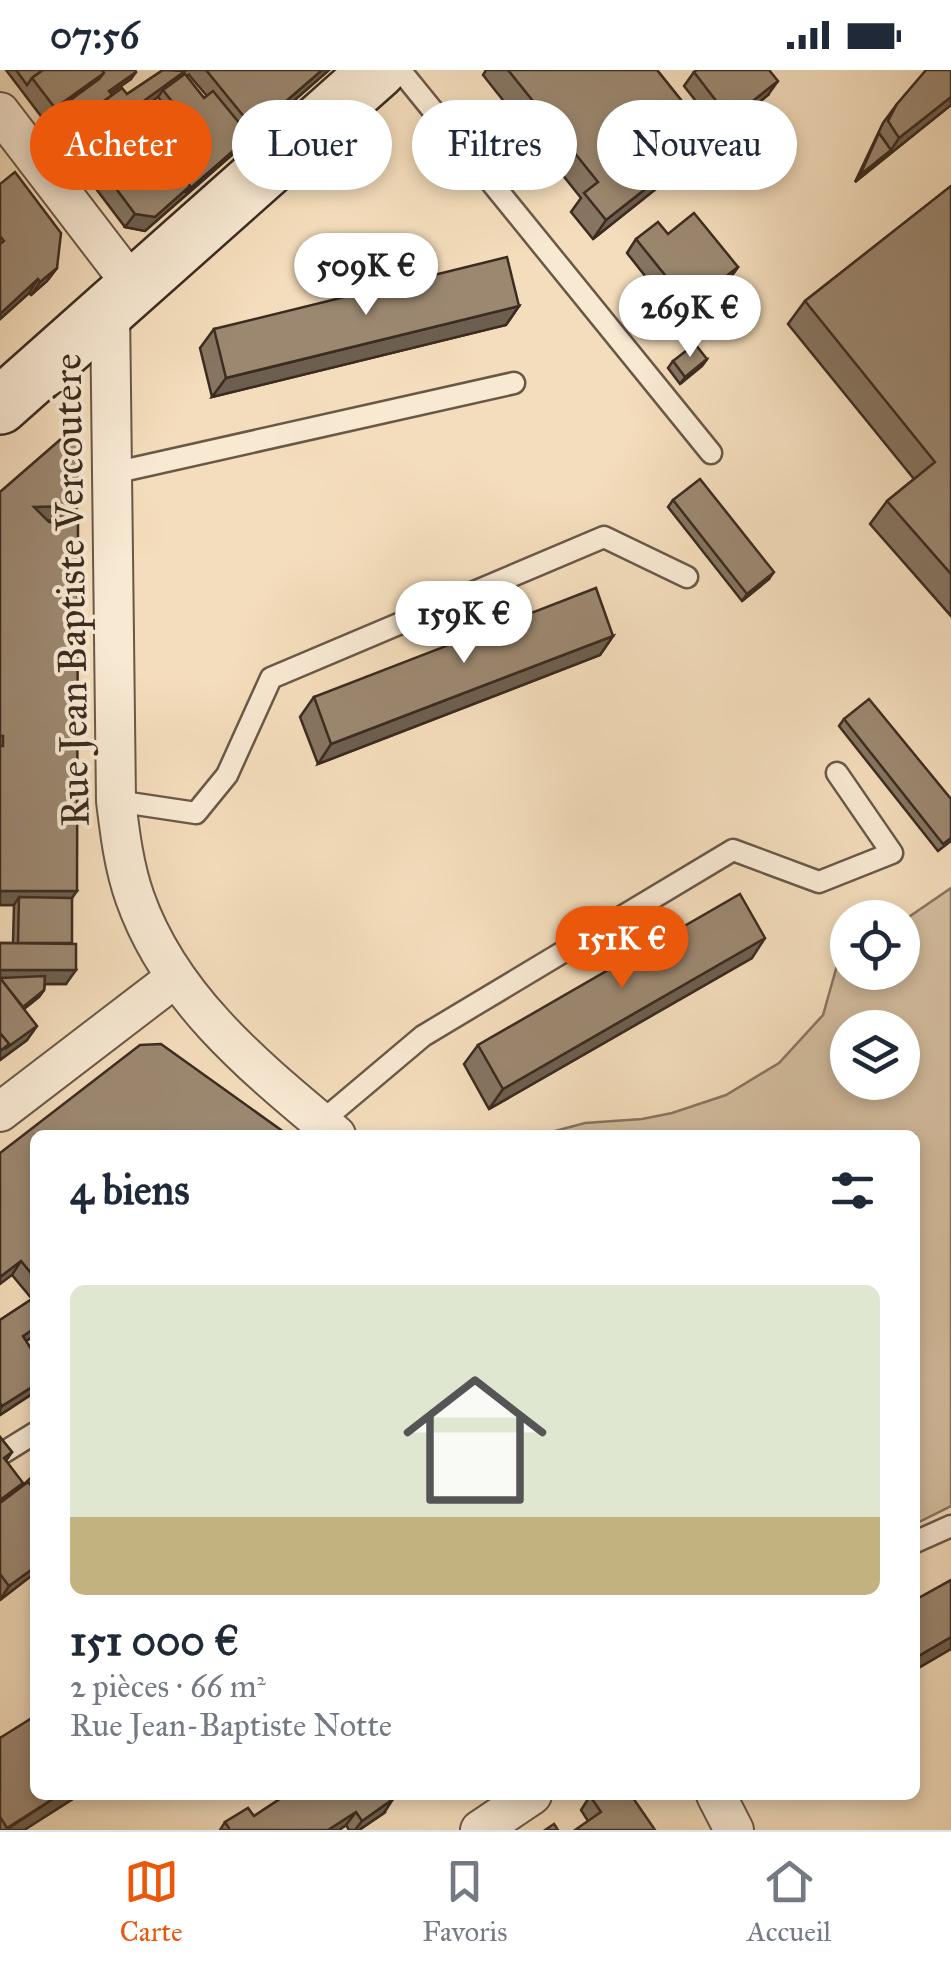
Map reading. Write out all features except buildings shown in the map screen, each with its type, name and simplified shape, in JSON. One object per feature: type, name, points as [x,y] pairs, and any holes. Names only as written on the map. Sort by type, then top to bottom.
[{"type":"street","points":[[0,406],[378,70]]},
{"type":"street","points":[[0,112],[122,298]]},
{"type":"street","name":"Rue Jean Baptiste Vercoutère","points":[[122,298],[114,472],[116,801],[122,850],[134,898],[174,978],[209,1020],[268,1078],[328,1129]]},
{"type":"street","points":[[0,1112],[174,978]]},
{"type":"street","points":[[480,1830],[525,1800]]},
{"type":"street","points":[[719,1800],[734,1830]]},
{"type":"lane","points":[[400,70],[710,453]]},
{"type":"lane","points":[[114,472],[514,383]]},
{"type":"lane","points":[[116,801],[196,813],[228,774],[271,678],[604,537],[687,576]]},
{"type":"lane","points":[[328,1129],[424,1036],[733,850],[819,882],[892,853],[837,773]]},
{"type":"lane","points":[[1,1454],[30,1436]]},
{"type":"lane","points":[[920,1540],[951,1526]]},
{"type":"shaded area","points":[[951,888],[951,1506],[920,1522],[920,1130],[559,1130],[585,1123],[672,1113],[726,1095],[779,1063],[823,1015],[830,990],[920,990],[920,909]]}]
